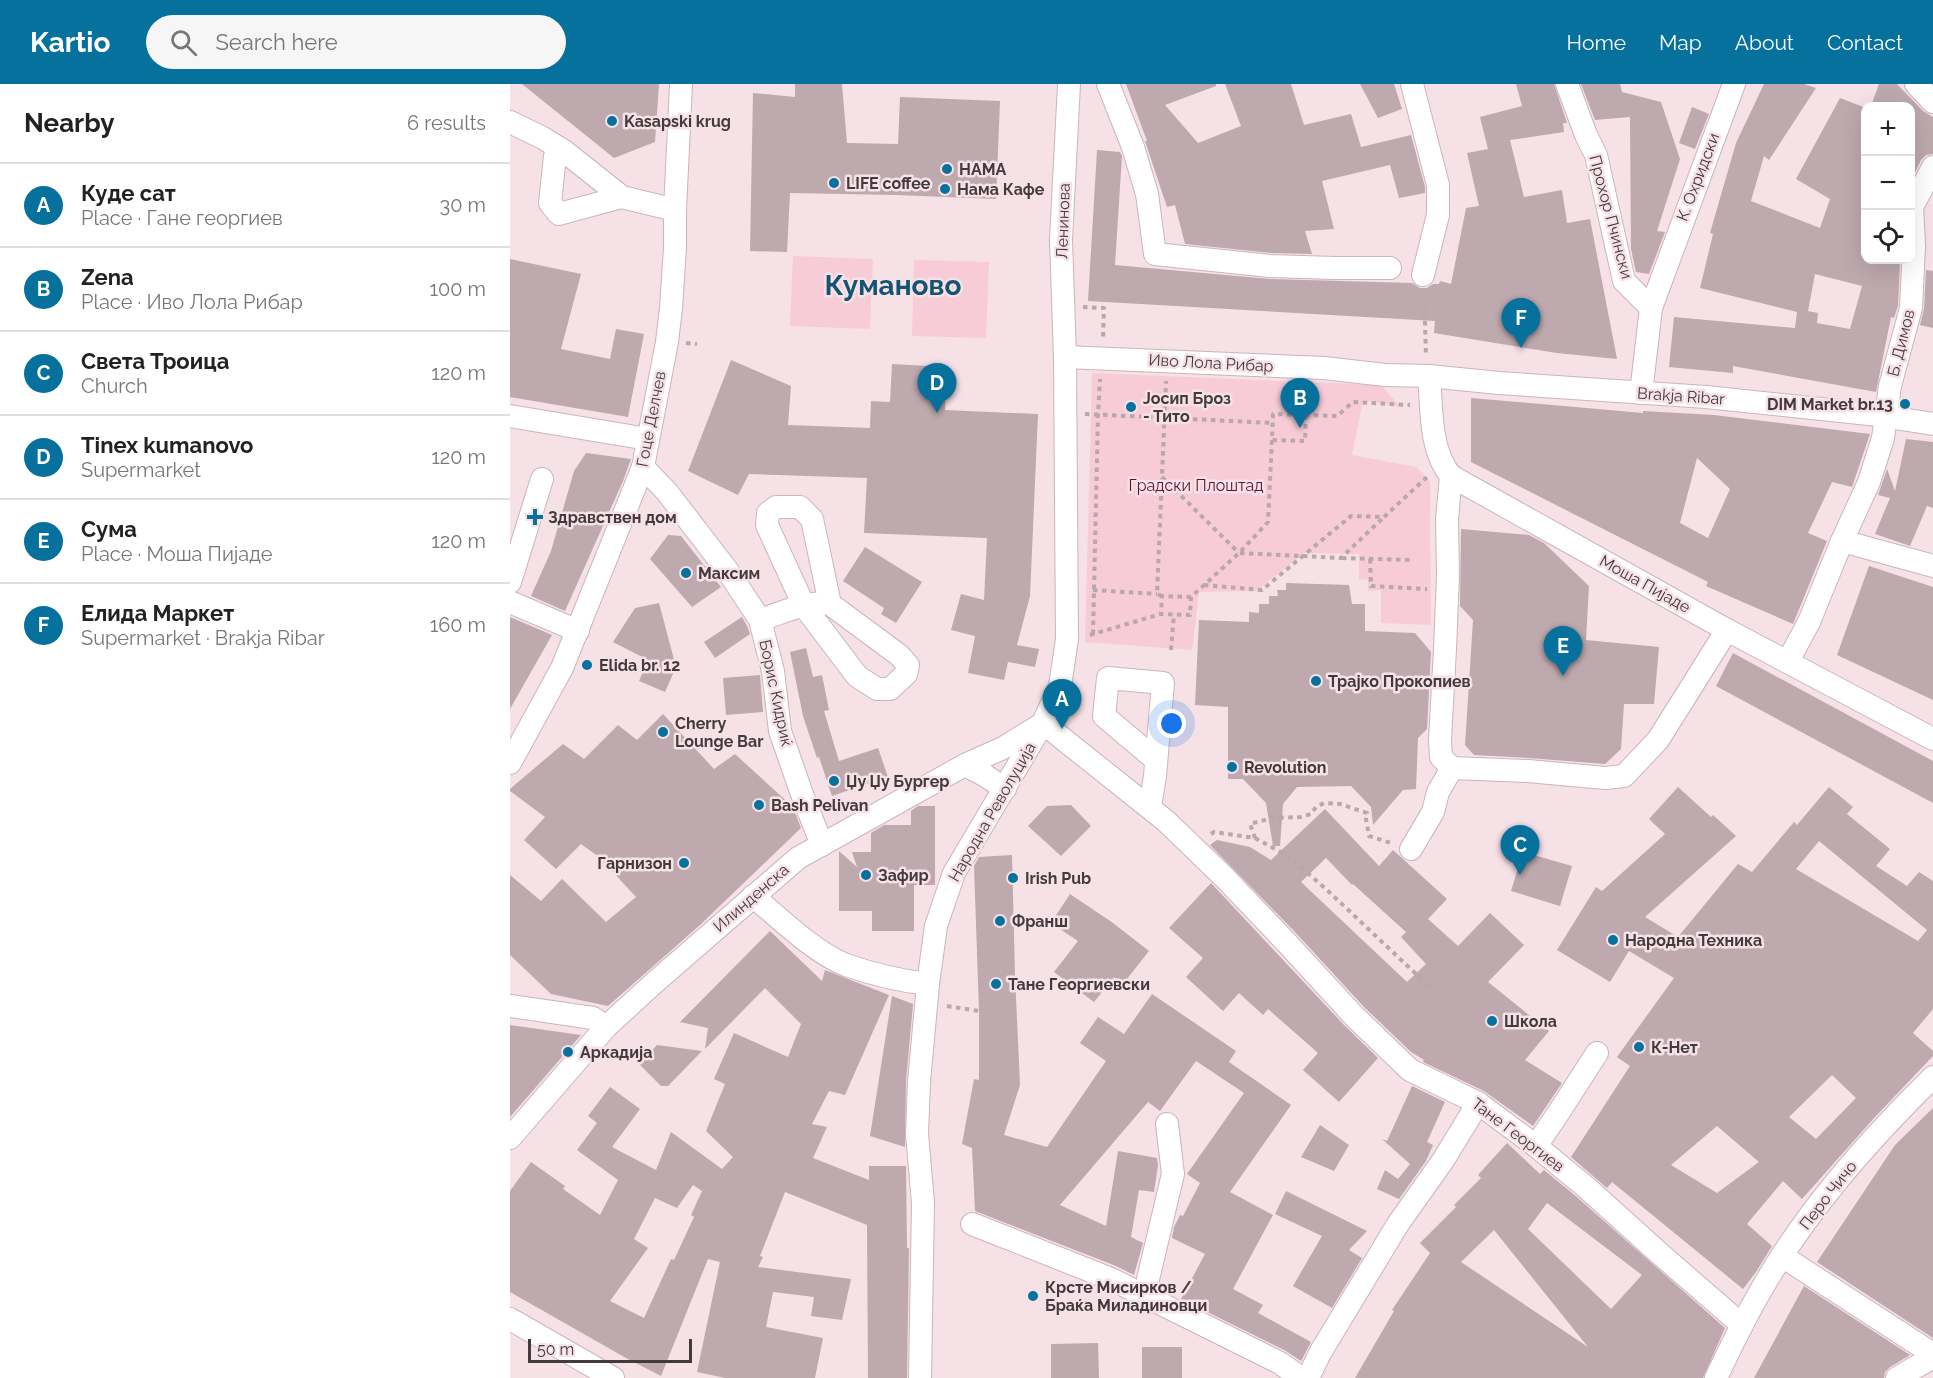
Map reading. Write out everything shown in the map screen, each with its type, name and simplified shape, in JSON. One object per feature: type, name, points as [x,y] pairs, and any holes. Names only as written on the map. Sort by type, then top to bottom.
[{"type":"street","name":"Гоце Делчев","points":[[510,763],[562,668],[643,467],[667,342],[671,308],[681,84]]},
{"type":"street","name":"Ленинова","points":[[1065,357],[1061,240],[1068,84]]},
{"type":"street","points":[[1108,84],[1133,147],[1147,194],[1155,254],[1270,266],[1390,268]]},
{"type":"street","points":[[1412,84],[1438,185],[1438,215],[1423,275]]},
{"type":"street","name":"Прохор Пчински","points":[[1567,84],[1596,155],[1624,281],[1650,308],[1664,271]]},
{"type":"street","name":"К. Охридски","points":[[1664,271],[1734,84]]},
{"type":"street","points":[[1916,84],[1933,102]]},
{"type":"street","points":[[510,122],[564,151],[622,197],[675,210]]},
{"type":"street","points":[[564,151],[555,156],[550,203],[559,214],[622,197]]},
{"type":"street","name":"Б. Димов","points":[[1788,661],[1809,622],[1842,540],[1869,482],[1883,438],[1890,386],[1911,308],[1914,246],[1912,207],[1933,167]]},
{"type":"street","points":[[1641,393],[1650,308]]},
{"type":"street","name":"Иво Лола Рибар","points":[[1065,357],[1324,368],[1385,375],[1429,376]]},
{"type":"street","name":"Народна Револуција","points":[[920,1378],[923,1203],[917,1134],[919,1082],[936,926],[954,873],[1043,723],[1059,686],[1067,639],[1065,357]]},
{"type":"street","points":[[1429,376],[1433,429],[1446,468],[1447,590],[1440,740],[1442,757],[1452,768],[1528,771],[1605,778],[1624,776],[1658,740],[1727,630]]},
{"type":"street","name":"Brakja Ribar","points":[[1429,376],[1706,397],[1933,424]]},
{"type":"street","points":[[510,416],[648,440]]},
{"type":"street","name":"Борис Кидриќ","points":[[643,467],[667,492],[727,570],[760,620],[773,671],[780,730],[802,797],[822,845]]},
{"type":"street","name":"Моша Пијаде","points":[[1446,468],[1727,630],[1933,739]]},
{"type":"street","points":[[510,582],[542,479]]},
{"type":"street","points":[[760,620],[804,606],[818,602],[830,604],[899,655],[908,665],[906,674],[890,690],[877,689],[857,676],[804,606],[767,525],[768,513],[776,507],[800,507],[812,519],[830,604]]},
{"type":"street","points":[[1842,540],[1933,566]]},
{"type":"street","points":[[510,602],[578,631]]},
{"type":"street","name":"Илинденска","points":[[510,1138],[606,1027],[798,858],[965,765],[1003,748],[1043,723]]},
{"type":"street","name":"Тане Георгиев","points":[[1043,723],[1158,814],[1194,848],[1354,1016],[1410,1070],[1478,1103],[1536,1146],[1742,1325]]},
{"type":"street","points":[[1156,760],[1158,814]]},
{"type":"street","points":[[965,765],[987,776],[1005,789]]},
{"type":"street","points":[[1411,849],[1432,812],[1438,792],[1452,768]]},
{"type":"street","points":[[753,896],[820,949],[845,964],[910,982],[927,995]]},
{"type":"street","points":[[510,1006],[593,1018],[606,1027]]},
{"type":"street","points":[[1536,1146],[1597,1053]]},
{"type":"street","name":"Перо Чичо","points":[[1716,1378],[1759,1293],[1808,1218],[1863,1151],[1933,1077]]},
{"type":"street","points":[[1308,1378],[1320,1353],[1398,1224],[1444,1159],[1478,1103]]},
{"type":"street","points":[[1144,1296],[1173,1174],[1167,1124]]},
{"type":"street","points":[[972,1224],[1112,1279],[1280,1363],[1301,1378]]},
{"type":"street","points":[[1782,1256],[1933,1355],[1897,1378]]},
{"type":"street","points":[[510,1319],[614,1378]]},
{"type":"path","points":[[1423,275],[1429,376]]},
{"type":"path","points":[[1064,307],[1104,308],[1098,415],[1092,634]]},
{"type":"path","points":[[1161,614],[1161,477],[1167,361]]},
{"type":"path","points":[[1067,639],[1161,614],[1190,615],[1191,597],[1239,553],[1268,522],[1273,414],[1337,416],[1353,402],[1432,406]]},
{"type":"path","points":[[1066,413],[1273,423]]},
{"type":"path","points":[[1272,440],[1305,441],[1306,415]]},
{"type":"path","points":[[1341,558],[1427,477],[1446,468]]},
{"type":"path","points":[[1161,477],[1239,553],[1410,560]]},
{"type":"path","points":[[1204,585],[1262,590],[1351,516],[1384,517]]},
{"type":"path","points":[[1370,559],[1371,586],[1447,590]]},
{"type":"path","points":[[1093,590],[1191,597]]},
{"type":"path","points":[[1172,650],[1174,614]]},
{"type":"path","points":[[1255,838],[1250,824],[1272,818],[1301,817],[1311,814],[1316,807],[1324,803],[1340,804],[1366,813],[1370,836],[1411,849]]},
{"type":"path","points":[[1194,848],[1214,832],[1255,838],[1288,856],[1335,897],[1432,990]]},
{"type":"path","points":[[927,995],[952,1006],[979,1011]]},
{"type":"green space","points":[[793,256],[873,259],[870,329],[790,326]]},
{"type":"green space","points":[[914,260],[989,262],[986,338],[912,336]]},
{"type":"green space","name":"Градски Плоштад","points":[[1092,373],[1381,385],[1400,407],[1363,400],[1352,455],[1416,467],[1430,481],[1431,625],[1381,623],[1381,590],[1368,591],[1368,580],[1359,579],[1359,554],[1304,553],[1256,591],[1199,592],[1192,650],[1085,642]]},
{"type":"building","name":"Kasapski krug","points":[[522,84],[659,84],[655,142],[614,158]]},
{"type":"building","points":[[795,84],[842,84],[847,143],[898,144],[900,97],[1000,101],[996,199],[790,193],[787,252],[750,251],[753,93],[795,97]]},
{"type":"building","points":[[1126,84],[1216,84],[1216,86],[1165,105],[1198,143],[1241,126],[1225,84],[1291,84],[1304,125],[1351,114],[1361,147],[1411,135],[1425,193],[1399,198],[1390,165],[1322,181],[1334,229],[1305,231],[1312,254],[1271,253],[1185,244],[1175,205],[1167,207],[1145,141],[1147,141]]},
{"type":"building","points":[[1360,84],[1394,84],[1402,109],[1378,118]]},
{"type":"building","points":[[1516,84],[1554,84],[1567,123],[1563,123],[1564,132],[1510,140],[1524,197],[1562,190],[1567,223],[1590,219],[1617,359],[1557,353],[1434,333],[1435,321],[1088,301],[1097,150],[1120,152],[1122,156],[1115,265],[1270,279],[1412,283],[1420,288],[1439,284],[1440,281],[1451,284],[1466,208],[1479,206],[1467,153],[1488,149],[1480,117],[1522,106]]},
{"type":"building","points":[[1581,84],[1620,84],[1622,92],[1661,102],[1680,159],[1657,231],[1665,232],[1649,274],[1636,272],[1631,249],[1630,117],[1595,120]]},
{"type":"building","points":[[1764,84],[1804,84],[1816,88],[1769,160],[1764,156],[1751,201],[1820,228],[1830,199],[1796,179],[1840,98],[1861,106],[1861,264],[1900,264],[1898,306],[1894,318],[1891,317],[1876,392],[1733,366],[1733,373],[1669,367],[1674,317],[1795,328],[1797,312],[1700,288],[1713,234],[1710,233],[1736,143]],"holes":[[[1815,274],[1862,286],[1850,329],[1817,323],[1818,313],[1808,311]]]},
{"type":"building","points":[[1879,84],[1897,84],[1914,102],[1872,102]]},
{"type":"building","points":[[1915,103],[1933,117],[1933,154],[1926,155],[1915,173]]},
{"type":"building","points":[[1692,107],[1709,114],[1695,149],[1679,143]]},
{"type":"building","points":[[510,259],[581,274],[561,349],[610,359],[616,329],[644,334],[628,417],[510,397]]},
{"type":"building","points":[[1926,270],[1933,271],[1933,328],[1920,325],[1924,309]]},
{"type":"building","points":[[731,360],[791,386],[788,425],[870,428],[871,401],[890,402],[892,364],[947,367],[945,410],[1038,414],[1030,596],[1017,645],[1039,649],[1035,667],[1008,662],[1004,680],[968,673],[975,636],[951,630],[961,594],[984,600],[987,538],[864,533],[867,478],[749,474],[738,495],[688,471]]},
{"type":"building","points":[[1471,398],[1643,413],[1643,411],[1714,415],[1870,434],[1852,487],[1832,482],[1808,533],[1827,541],[1793,624],[1706,586],[1708,582],[1471,462]],"holes":[[[1697,458],[1730,489],[1708,538],[1680,523]]]},
{"type":"building","points":[[1906,439],[1933,442],[1933,508],[1927,506],[1910,546],[1875,534],[1890,498],[1878,495],[1887,469],[1895,491]]},
{"type":"building","points":[[586,453],[631,459],[565,611],[531,596],[551,551],[574,471]]},
{"type":"building","points":[[1461,529],[1529,535],[1544,543],[1589,586],[1586,640],[1659,647],[1654,704],[1624,704],[1621,749],[1605,764],[1474,755],[1465,745],[1473,620],[1460,606]]},
{"type":"building","name":"Максим","points":[[668,535],[681,536],[721,587],[692,607],[650,559]]},
{"type":"building","points":[[865,547],[922,582],[896,623],[881,614],[884,608],[843,581]]},
{"type":"building","points":[[1869,566],[1933,587],[1933,700],[1837,655]]},
{"type":"building","name":"Трајко Прокопиев","points":[[1286,583],[1349,585],[1352,604],[1365,604],[1365,631],[1415,633],[1431,652],[1427,729],[1418,738],[1416,789],[1403,790],[1373,825],[1371,807],[1351,786],[1297,787],[1283,804],[1280,846],[1273,846],[1266,803],[1243,779],[1228,779],[1228,707],[1195,705],[1199,620],[1249,622],[1249,612],[1259,613],[1259,604],[1269,604],[1269,596],[1278,596],[1277,590],[1286,590]]},
{"type":"building","points":[[659,603],[676,667],[665,692],[639,681],[648,660],[613,642],[635,608]]},
{"type":"building","points":[[510,617],[552,635],[510,709]]},
{"type":"building","points":[[742,617],[750,634],[715,658],[704,642]]},
{"type":"building","points":[[806,648],[813,677],[822,675],[829,710],[824,711],[839,761],[878,748],[888,777],[832,796],[803,716],[790,652]]},
{"type":"building","points":[[1733,653],[1933,761],[1933,803],[1716,686]]},
{"type":"building","points":[[760,675],[763,712],[726,715],[723,678]]},
{"type":"building","name":"Гарнизон","points":[[663,714],[714,769],[735,754],[793,807],[801,828],[700,925],[608,1006],[551,994],[510,955],[510,875],[541,901],[562,879],[606,922],[636,897],[599,857],[581,844],[556,869],[524,840],[545,817],[510,789],[563,744],[584,759],[618,725],[637,740]]},
{"type":"building","points":[[1678,787],[1736,836],[1645,917],[1678,937],[1738,864],[1752,872],[1794,822],[1797,825],[1829,787],[1853,807],[1847,814],[1890,849],[1876,866],[1907,886],[1919,872],[1933,881],[1933,1009],[1913,1033],[1933,1051],[1933,1056],[1802,1199],[1783,1181],[1747,1224],[1772,1246],[1743,1289],[1612,1182],[1607,1188],[1571,1157],[1630,1066],[1617,1057],[1674,978],[1629,951],[1610,982],[1557,950],[1596,887],[1602,891],[1665,834],[1649,819]],"holes":[[[1819,841],[1927,930],[1918,941],[1796,869]],[[1832,1075],[1856,1098],[1816,1139],[1789,1117]],[[1717,1126],[1759,1162],[1717,1193],[1671,1165]]]},
{"type":"building","points":[[1071,805],[1091,826],[1061,856],[1028,826],[1047,806]]},
{"type":"building","points":[[918,806],[935,806],[935,885],[914,885],[914,931],[872,931],[872,911],[839,911],[839,851],[857,867],[852,852],[871,852],[871,833],[884,825],[911,825],[911,811]]},
{"type":"building","points":[[1325,809],[1379,866],[1393,850],[1447,899],[1428,919],[1458,946],[1490,913],[1524,945],[1488,982],[1549,1031],[1525,1060],[1562,1083],[1533,1126],[1484,1091],[1423,1062],[1424,1060],[1411,1052],[1364,1007],[1210,845],[1217,840],[1250,847],[1271,860]],"holes":[[[1326,858],[1352,885],[1406,932],[1401,937],[1426,964],[1407,982],[1301,882]]]},
{"type":"building","points":[[1523,852],[1572,866],[1560,906],[1511,891]]},
{"type":"building","points":[[1012,855],[1020,1085],[1004,1135],[1047,1147],[1106,1061],[1080,1043],[1098,1017],[1124,1034],[1152,994],[1236,1051],[1229,1062],[1291,1105],[1230,1192],[1273,1215],[1233,1289],[1263,1305],[1258,1313],[1311,1342],[1301,1361],[1286,1351],[1181,1299],[1205,1254],[1172,1238],[1180,1215],[1183,1216],[1200,1183],[1187,1174],[1244,1093],[1196,1061],[1160,1111],[1148,1102],[1060,1205],[1106,1226],[1118,1151],[1157,1158],[1154,1192],[1139,1190],[1131,1237],[1143,1243],[1134,1275],[975,1211],[972,1148],[962,1144],[974,1079],[979,1080],[974,866],[979,857]]},
{"type":"building","points":[[1211,883],[1344,1025],[1378,1058],[1339,1102],[1303,1070],[1318,1053],[1268,1009],[1263,1015],[1239,993],[1223,1011],[1186,977],[1203,958],[1169,928]]},
{"type":"building","points":[[1070,894],[1149,951],[1123,984],[1114,977],[1094,1002],[1054,972],[1078,941],[1051,923]]},
{"type":"building","points":[[770,931],[822,981],[825,970],[889,995],[845,1095],[829,1091],[812,1124],[827,1127],[813,1158],[869,1180],[869,1166],[906,1166],[907,1248],[909,1248],[907,1378],[868,1378],[867,1225],[785,1192],[760,1256],[763,1257],[758,1267],[851,1279],[842,1320],[811,1316],[814,1297],[773,1292],[766,1327],[823,1338],[815,1378],[725,1378],[697,1372],[720,1262],[708,1259],[661,1376],[510,1292],[510,1191],[531,1162],[565,1186],[563,1189],[600,1215],[618,1180],[577,1150],[597,1123],[588,1116],[610,1087],[640,1109],[612,1147],[656,1170],[671,1132],[722,1169],[733,1157],[706,1131],[725,1084],[714,1079],[734,1033],[788,1057],[801,1024],[765,988],[705,1049],[708,1028],[680,1022]],"holes":[[[693,1185],[702,1191],[691,1215],[694,1217],[674,1260],[671,1259],[644,1318],[610,1301],[648,1248],[634,1239],[655,1198],[677,1208]]]},
{"type":"building","points":[[892,996],[913,1004],[906,1081],[905,1147],[870,1136]]},
{"type":"building","points":[[510,1025],[581,1035],[510,1117]]},
{"type":"building","points":[[657,1045],[702,1051],[668,1086],[661,1086],[639,1064]]},
{"type":"building","points":[[1412,1086],[1445,1102],[1427,1142],[1433,1145],[1426,1161],[1399,1199],[1377,1189],[1385,1170],[1398,1179],[1410,1164],[1382,1139],[1387,1141]]},
{"type":"building","points":[[1933,1108],[1933,1338],[1817,1262],[1895,1145]]},
{"type":"building","points":[[1320,1125],[1349,1145],[1334,1171],[1301,1157]]},
{"type":"building","points":[[1507,1143],[1540,1174],[1544,1170],[1578,1198],[1725,1328],[1703,1378],[1355,1378],[1394,1311],[1392,1310],[1430,1253],[1420,1243],[1481,1178],[1478,1175]],"holes":[[[1547,1203],[1642,1275],[1611,1309],[1528,1229]],[[1494,1230],[1588,1347],[1461,1262]]]},
{"type":"building","points":[[1286,1191],[1367,1231],[1349,1250],[1362,1258],[1332,1308],[1293,1286],[1322,1236],[1275,1214]]},
{"type":"building","points":[[1804,1286],[1910,1355],[1890,1367],[1885,1372],[1884,1378],[1754,1378]]},
{"type":"building","points":[[1098,1343],[1099,1378],[1051,1378],[1051,1344]]},
{"type":"building","points":[[1142,1347],[1182,1347],[1182,1378],[1142,1378]]},
{"type":"place","name":"Kasapski krug","points":[[612,121]]},
{"type":"place","name":"НАМА","points":[[947,169]]},
{"type":"place","name":"LIFE coffee","points":[[834,183]]},
{"type":"place","name":"Нама Кафе","points":[[945,189]]},
{"type":"place","name":"Елида Маркет","points":[[1521,348]]},
{"type":"place","name":"DIM Market br.13","points":[[1905,404]]},
{"type":"place","name":"Јосип Броз - Тито","points":[[1131,407]]},
{"type":"place","name":"Tinex kumanovo","points":[[937,413]]},
{"type":"place","name":"Zena","points":[[1300,428]]},
{"type":"place","name":"Здравствен дом","points":[[535,517]]},
{"type":"place","name":"Максим","points":[[686,573]]},
{"type":"place","name":"Elida br. 12","points":[[587,665]]},
{"type":"place","name":"Сума","points":[[1563,676]]},
{"type":"place","name":"Трајко Прокопиев","points":[[1316,681]]},
{"type":"place","name":"Куде сат","points":[[1062,729]]},
{"type":"place","name":"Cherry Lounge Bar","points":[[663,732]]},
{"type":"place","name":"Revolution","points":[[1232,767]]},
{"type":"place","name":"Џу Џу Бургер","points":[[834,781]]},
{"type":"place","name":"Bash Pelivan","points":[[759,805]]},
{"type":"place","name":"Гарнизон","points":[[684,863]]},
{"type":"place","name":"Зафир","points":[[866,875]]},
{"type":"place","name":"Света Троица","points":[[1520,875]]},
{"type":"place","name":"Irish Pub","points":[[1013,878]]},
{"type":"place","name":"Франш","points":[[1000,921]]},
{"type":"place","name":"Народна Техника","points":[[1613,940]]},
{"type":"place","name":"Тане Георгиевски","points":[[996,984]]},
{"type":"place","name":"Школа","points":[[1492,1021]]},
{"type":"place","name":"К-Нет","points":[[1639,1047]]},
{"type":"place","name":"Аркадија","points":[[568,1052]]},
{"type":"place","name":"Крсте Мисирков / Браќа Миладиновци","points":[[1033,1296]]},
{"type":"district","name":"Куманово","points":[[893,285]]}]
